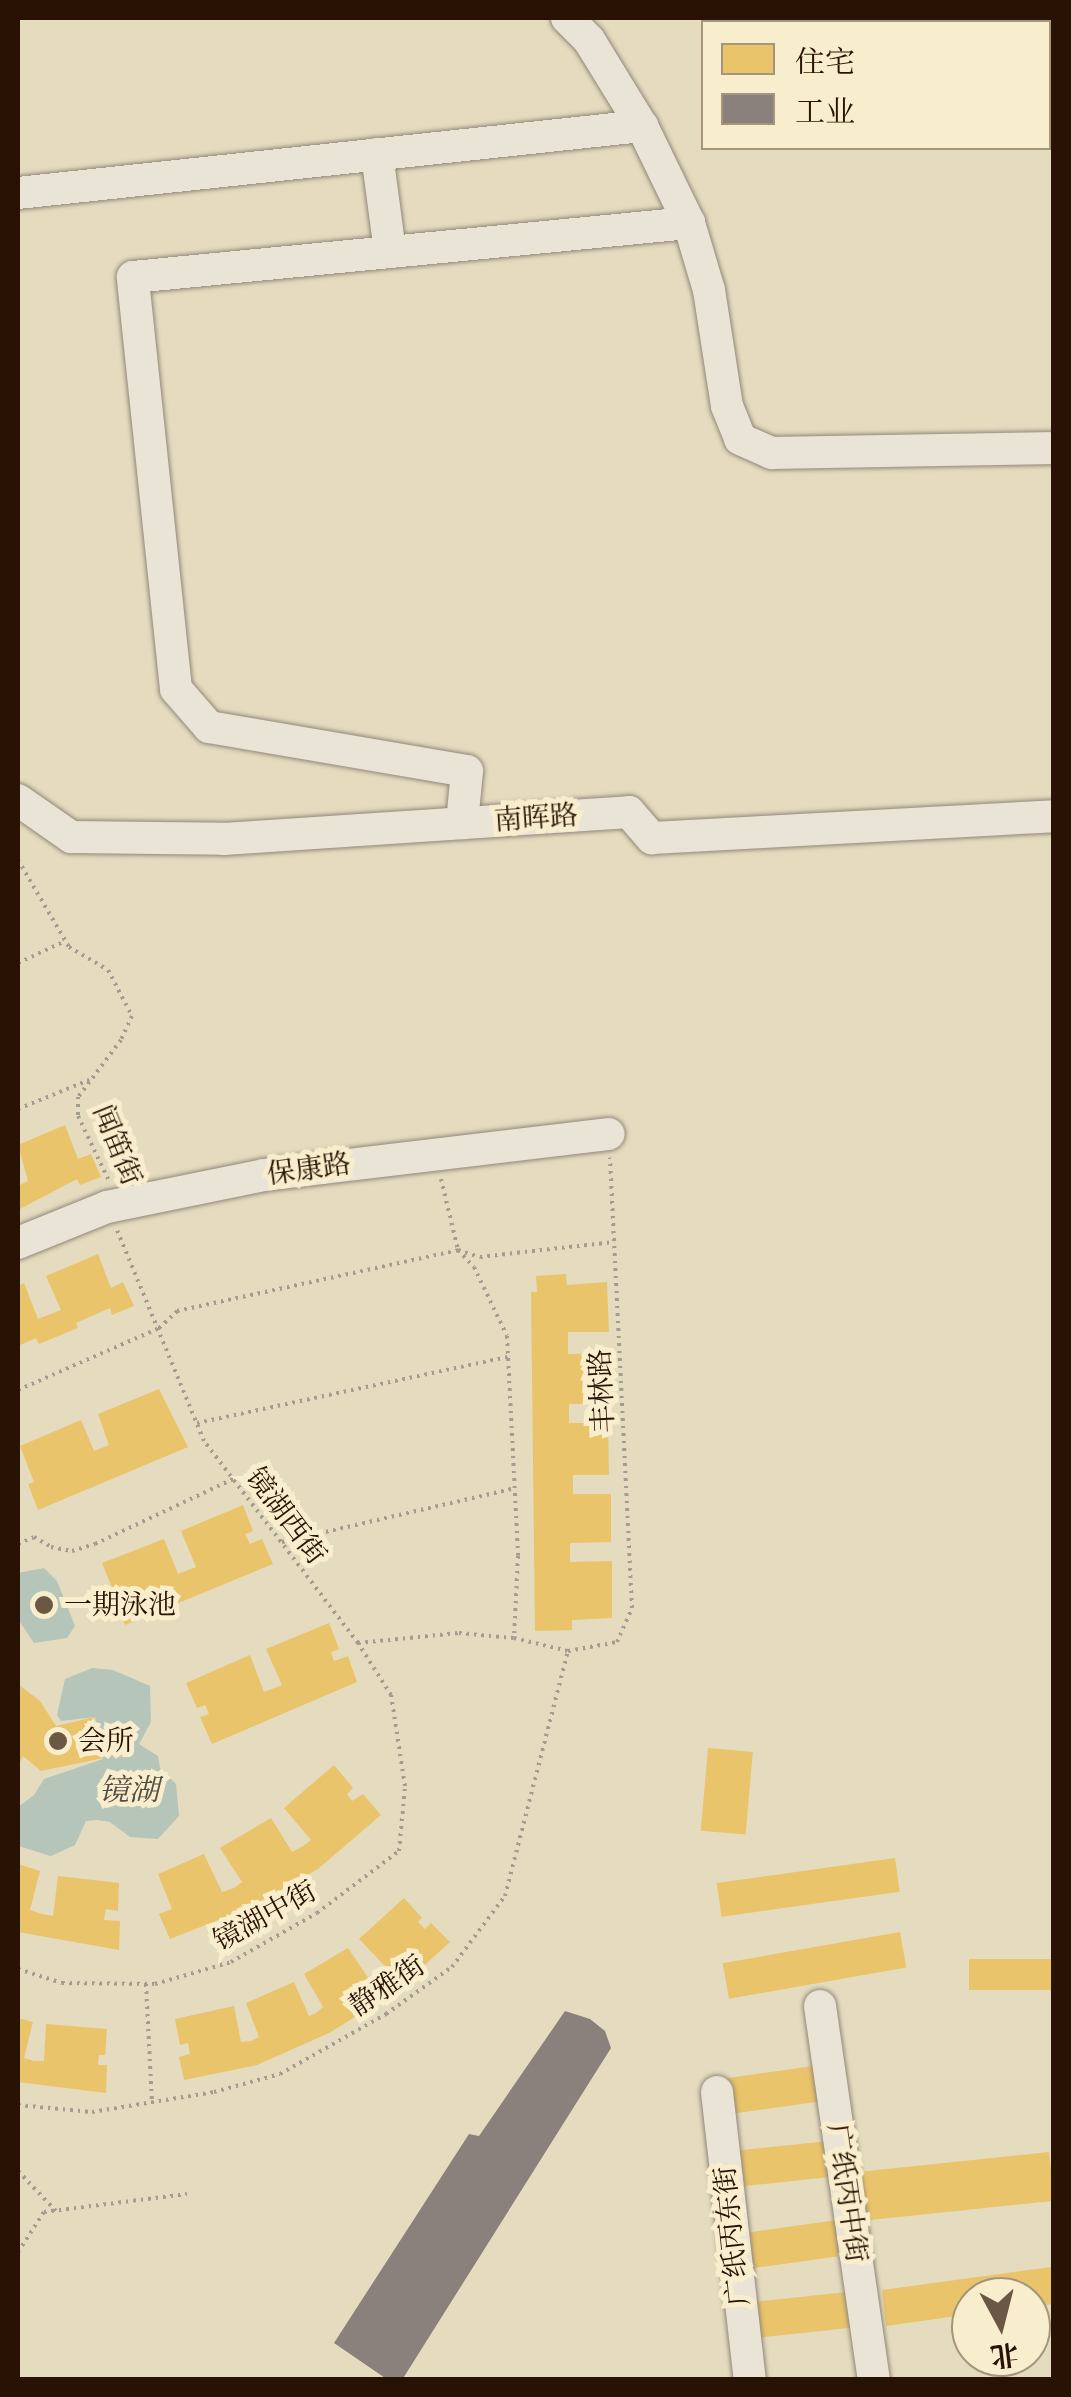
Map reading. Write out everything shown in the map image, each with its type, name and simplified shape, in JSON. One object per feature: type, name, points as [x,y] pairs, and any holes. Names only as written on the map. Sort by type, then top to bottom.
[{"type":"street","points":[[568,18],[589,40],[642,126],[690,222],[709,290],[727,406],[740,439],[772,453],[1054,448]]},
{"type":"street","points":[[18,193],[642,126]]},
{"type":"street","points":[[377,154],[390,252]]},
{"type":"street","points":[[462,823],[466,771],[209,727],[176,690],[133,277],[690,222]]},
{"type":"street","name":"南晖路","points":[[18,800],[72,837],[224,839],[629,812],[652,838],[1054,816]]},
{"type":"street","name":"保康路","points":[[18,1243],[114,1206],[264,1174],[609,1134]]},
{"type":"street","name":"广纸丙中街","points":[[820,2006],[874,2380]]},
{"type":"street","name":"广纸丙东街","points":[[717,2092],[750,2380]]},
{"type":"path","name":"闻笛街","points":[[18,860],[65,941],[108,970],[132,1016],[122,1040],[78,1097],[78,1116],[114,1206]]},
{"type":"path","points":[[18,964],[65,941]]},
{"type":"path","points":[[18,1109],[89,1080]]},
{"type":"path","name":"丰林路","points":[[568,1651],[617,1642],[632,1608],[609,1134]]},
{"type":"path","points":[[434,1153],[458,1250],[474,1267],[507,1336],[516,1488],[514,1638]]},
{"type":"path","name":"镜湖西街","points":[[114,1206],[204,1441],[358,1643],[391,1695],[405,1786],[399,1850]]},
{"type":"path","points":[[18,1390],[159,1328],[178,1311],[458,1250],[480,1257],[614,1242]]},
{"type":"path","points":[[197,1423],[508,1357]]},
{"type":"path","points":[[18,1544],[34,1537],[51,1548],[72,1551],[233,1479]]},
{"type":"path","points":[[281,1542],[516,1488]]},
{"type":"path","points":[[358,1643],[460,1633],[514,1638],[568,1651]]},
{"type":"path","name":"静雅街","points":[[18,2105],[92,2112],[152,2104],[280,2074],[386,2014],[452,1967],[505,1896],[568,1651]]},
{"type":"path","name":"镜湖中街","points":[[18,1969],[62,1982],[146,1984],[231,1962],[317,1913],[399,1850]]},
{"type":"path","points":[[146,1984],[152,2104]]},
{"type":"path","points":[[18,2171],[56,2211]]},
{"type":"path","points":[[18,2252],[44,2212],[187,2194]]},
{"type":"water","name":"一期泳池","points":[[44,1568],[57,1581],[75,1626],[67,1638],[34,1643],[18,1619],[18,1573]]},
{"type":"water","name":"镜湖","points":[[92,1668],[113,1670],[150,1686],[151,1722],[139,1744],[158,1756],[160,1768],[176,1784],[179,1816],[158,1839],[130,1837],[110,1822],[97,1820],[86,1821],[75,1845],[51,1856],[18,1846],[18,1807],[34,1795],[44,1779],[103,1759],[95,1717],[61,1721],[57,1715],[65,1679]]},
{"type":"building: 住宅","points":[[65,1125],[78,1159],[91,1154],[101,1177],[80,1185],[77,1179],[18,1210],[18,1186],[28,1181],[18,1145]]},
{"type":"building: 住宅","points":[[98,1254],[111,1288],[123,1282],[134,1306],[112,1315],[110,1308],[76,1323],[78,1328],[39,1344],[36,1338],[18,1346],[18,1286],[24,1283],[38,1319],[61,1310],[46,1276]]},
{"type":"building: 住宅","points":[[566,1274],[567,1285],[607,1282],[609,1332],[568,1332],[568,1354],[608,1353],[609,1404],[569,1404],[569,1423],[608,1423],[609,1475],[573,1475],[573,1494],[611,1494],[611,1542],[570,1543],[570,1562],[612,1561],[612,1618],[572,1620],[572,1630],[535,1631],[531,1292],[537,1292],[536,1276]]},
{"type":"building: 住宅","points":[[159,1389],[188,1447],[38,1510],[28,1484],[34,1482],[20,1446],[81,1420],[94,1451],[109,1445],[98,1414]]},
{"type":"building: 住宅","points":[[243,1505],[253,1531],[245,1534],[250,1544],[262,1539],[273,1564],[125,1625],[116,1602],[124,1597],[121,1588],[113,1590],[102,1563],[164,1539],[178,1574],[196,1567],[181,1531]]},
{"type":"building: 住宅","points":[[329,1623],[339,1649],[331,1652],[334,1661],[348,1656],[357,1682],[212,1744],[200,1717],[209,1714],[205,1705],[197,1708],[186,1683],[250,1655],[264,1692],[282,1685],[266,1649]]},
{"type":"building: 住宅","name":"会所","points":[[18,1684],[40,1701],[56,1726],[94,1717],[103,1758],[41,1771],[23,1756],[18,1766]]},
{"type":"building: 住宅","points":[[708,1748],[753,1752],[746,1835],[701,1831]]},
{"type":"building: 住宅","points":[[334,1765],[353,1788],[347,1794],[352,1801],[363,1794],[381,1815],[318,1869],[246,1909],[170,1939],[159,1914],[172,1909],[158,1874],[204,1854],[222,1892],[234,1888],[242,1882],[220,1848],[271,1818],[292,1852],[303,1846],[311,1840],[284,1808]]},
{"type":"building: 住宅","points":[[895,1858],[900,1892],[721,1917],[717,1883]]},
{"type":"building: 住宅","points":[[18,1864],[40,1871],[30,1910],[42,1914],[53,1916],[58,1876],[119,1883],[118,1911],[106,1909],[104,1920],[120,1921],[119,1950],[18,1932]]},
{"type":"building: 住宅","points":[[404,1898],[422,1918],[418,1922],[425,1929],[431,1923],[450,1942],[394,1993],[329,2033],[257,2065],[184,2080],[179,2057],[190,2054],[188,2043],[180,2045],[175,2019],[234,2006],[241,2042],[251,2041],[259,2037],[246,2003],[294,1982],[309,2016],[316,2013],[323,2007],[304,1974],[348,1948],[369,1979],[378,1973],[385,1966],[359,1939]]},
{"type":"building: 住宅","points":[[900,1932],[906,1967],[729,1999],[723,1963]]},
{"type":"building: 住宅","points":[[969,1959],[1054,1959],[1054,1990],[969,1990]]},
{"type":"building: 住宅","points":[[18,2018],[33,2022],[24,2058],[34,2061],[44,2061],[46,2024],[107,2029],[105,2055],[99,2055],[98,2065],[107,2065],[106,2093],[18,2082]]},
{"type":"building: 住宅","points":[[820,2065],[825,2101],[728,2114],[723,2079]]},
{"type":"building: 住宅","points":[[828,2141],[832,2177],[733,2187],[730,2151]]},
{"type":"building: 住宅","points":[[1049,2152],[1054,2201],[863,2221],[858,2172]]},
{"type":"building: 住宅","points":[[837,2220],[842,2256],[745,2269],[740,2234]]},
{"type":"building: 住宅","points":[[1051,2267],[1054,2304],[1051,2304],[1051,2277],[978,2277]]},
{"type":"building: 住宅","points":[[951,2281],[951,2317],[886,2326],[882,2290]]},
{"type":"building: 住宅","points":[[847,2292],[851,2328],[752,2338],[749,2302]]},
{"type":"building: 工业","points":[[565,2011],[590,2019],[605,2031],[611,2048],[402,2380],[388,2380],[334,2343],[469,2134],[479,2136]]},
{"type":"place","name":"一期泳池","points":[[44,1605]]},
{"type":"place","name":"会所","points":[[58,1741]]}]
